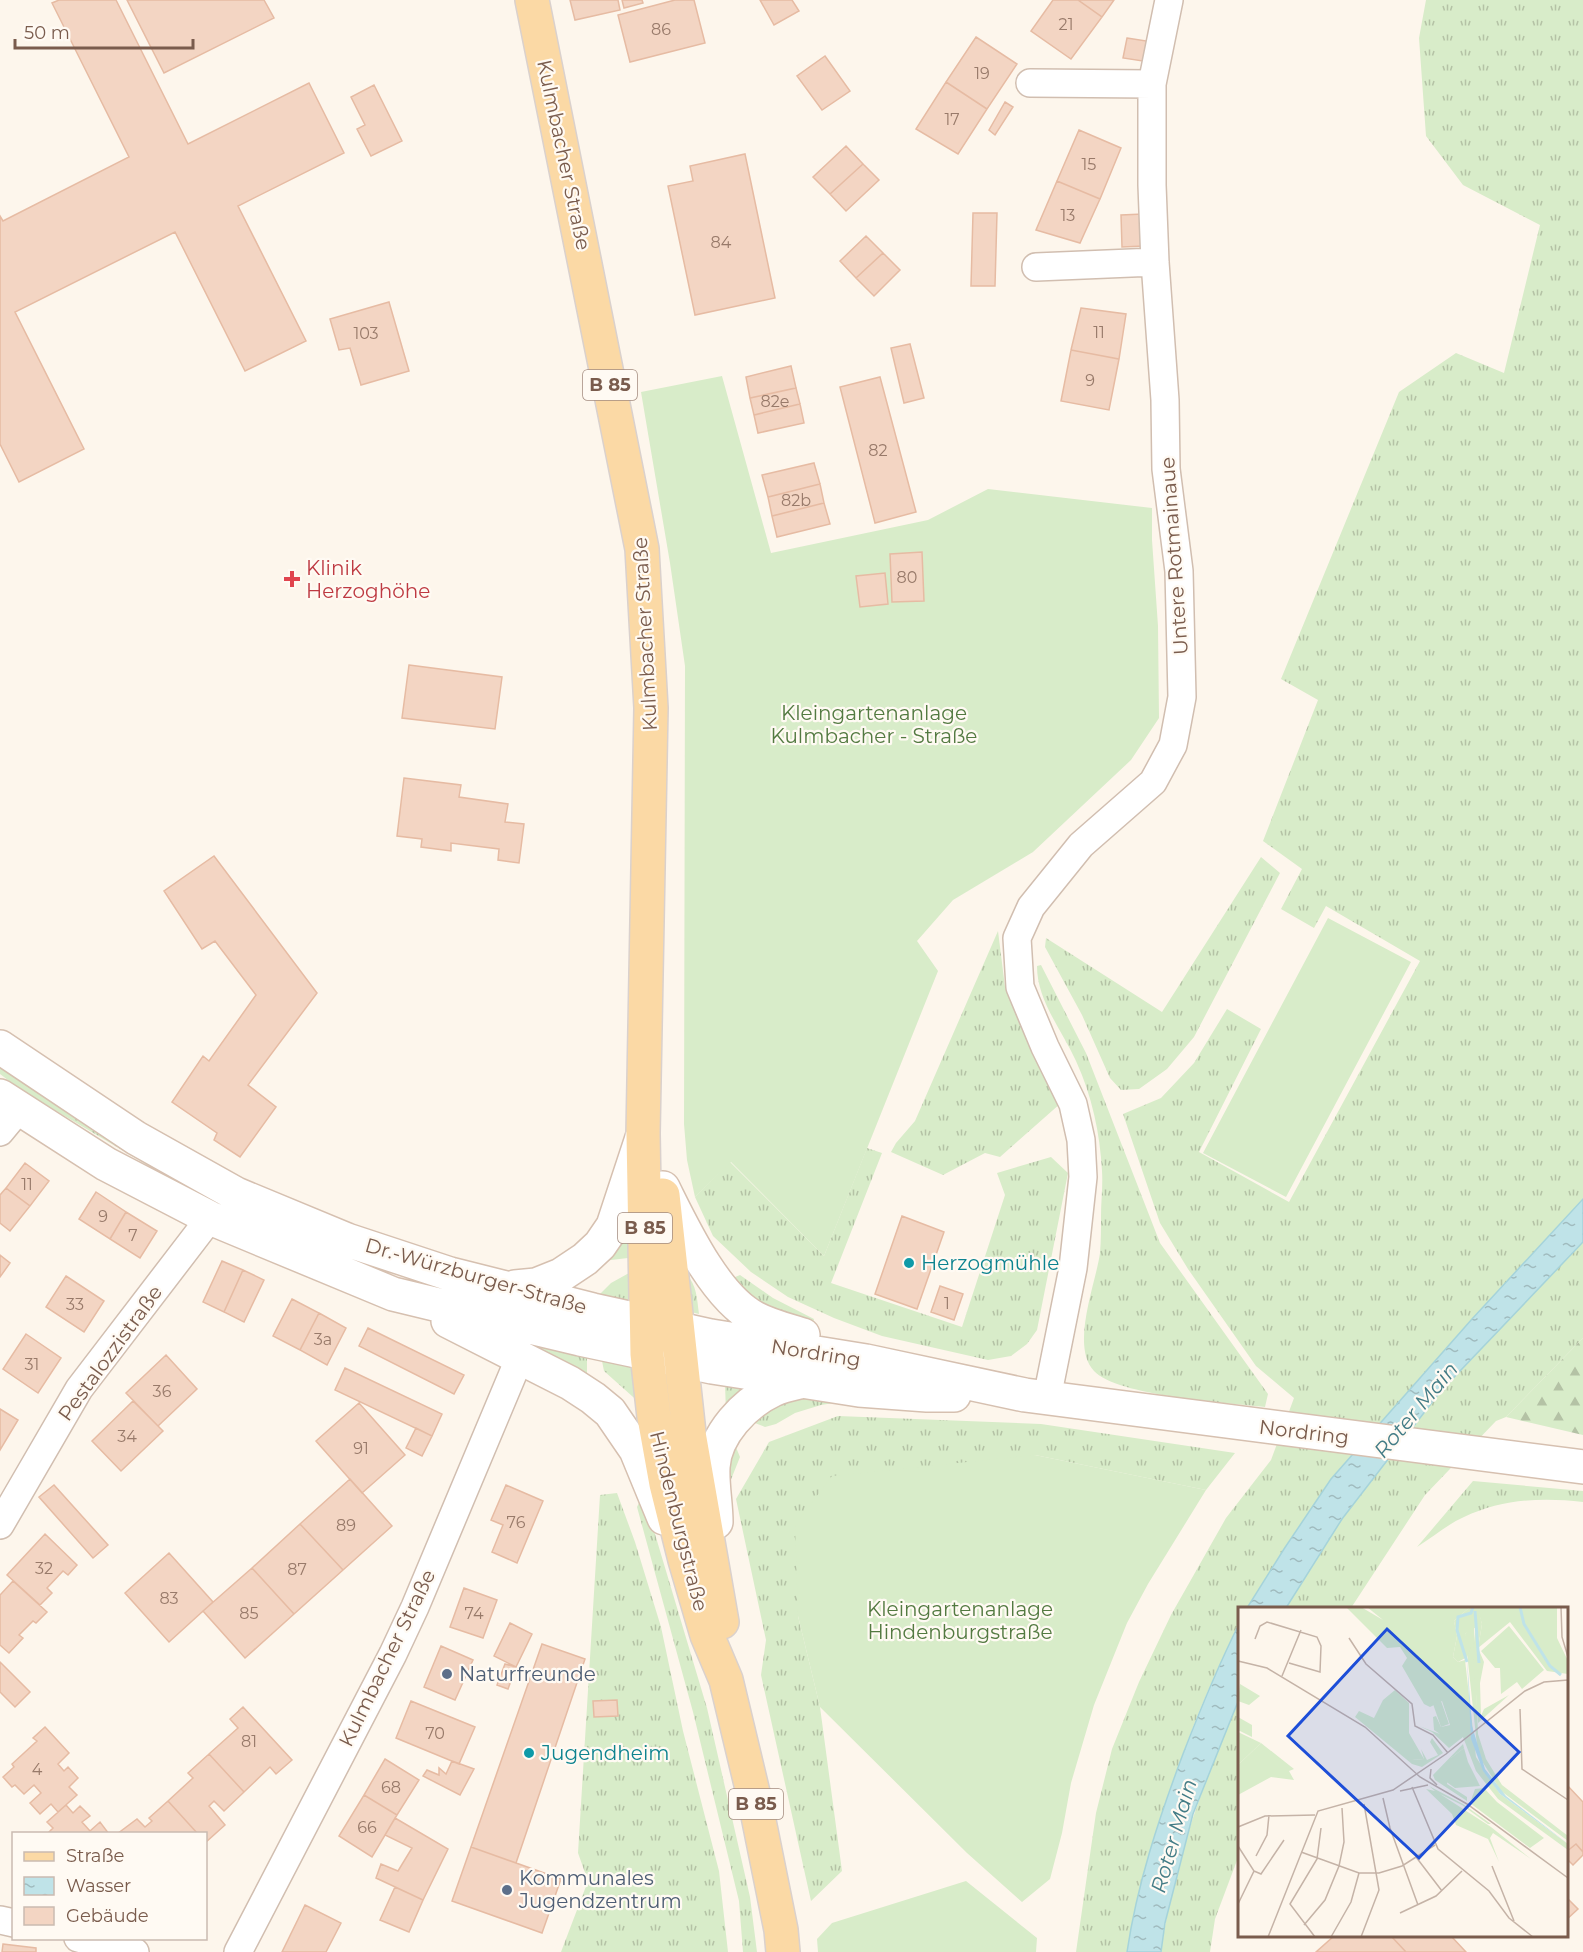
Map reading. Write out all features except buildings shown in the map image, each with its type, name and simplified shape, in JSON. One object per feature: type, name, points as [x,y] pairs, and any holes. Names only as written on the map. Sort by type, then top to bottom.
[{"type":"main road","name":"Kulmbacher Straße","points":[[532,0],[642,549],[651,708],[643,1134],[661,1325]]},
{"type":"main road","name":"Dr.-Würzburger-Straße","points":[[0,1047],[136,1138],[236,1194],[347,1240],[450,1274],[661,1325]]},
{"type":"main road","name":"Dr.-Würzburger-Straße","points":[[6,1113],[210,1218],[393,1294],[680,1361]]},
{"type":"main road","name":"Kulmbacher Straße","points":[[643,1134],[662,1185],[672,1265],[661,1325]]},
{"type":"main road","points":[[509,1288],[536,1285],[561,1275],[585,1259],[600,1245],[613,1226],[643,1134]]},
{"type":"main road","points":[[662,1185],[689,1239],[710,1273],[743,1310],[765,1323],[821,1340],[866,1361]]},
{"type":"main road","points":[[393,1294],[570,1383],[610,1412],[636,1450],[669,1530],[698,1558],[716,1530],[713,1466],[721,1438],[739,1414],[752,1403],[773,1389],[800,1382]]},
{"type":"main road","name":"Nordring","points":[[661,1325],[726,1339],[866,1361],[1036,1397],[1583,1467]]},
{"type":"main road","name":"Hindenburgstraße","points":[[661,1325],[647,1354],[654,1417],[666,1484],[698,1558],[724,1635],[726,1680],[755,1801],[781,1930],[783,1952]]},
{"type":"main road","name":"Hindenburgstraße","points":[[661,1325],[680,1361],[689,1433],[698,1558]]},
{"type":"main road","name":"Nordring","points":[[680,1361],[859,1390],[927,1395],[1036,1397]]},
{"type":"street","name":"Untere Rotmainaue","points":[[1036,1397],[1073,1268],[1083,1177],[1081,1140],[1073,1104],[1045,1047],[1020,987],[1017,938],[1031,908],[1081,845],[1153,782],[1173,745],[1182,697],[1179,571],[1166,468],[1165,400],[1152,185],[1152,84],[1169,0]]},
{"type":"street","points":[[1030,83],[1152,84]]},
{"type":"street","points":[[1036,267],[1155,262]]},
{"type":"street","name":"Pestalozzistraße","points":[[0,1525],[79,1389],[210,1218]]},
{"type":"street","name":"Kulmbacher Straße","points":[[238,1952],[393,1654],[520,1357]]},
{"type":"street","points":[[86,1940],[135,1952]]},
{"type":"green space","points":[[1426,0],[1583,0],[1583,1199],[1472,1319],[1331,1479],[1248,1607],[1238,1607],[1236,1631],[1197,1718],[1163,1810],[1138,1895],[1127,1952],[1076,1952],[1096,1813],[1112,1749],[1139,1682],[1171,1615],[1226,1518],[1271,1460],[1294,1398],[1256,1366],[1188,1269],[1160,1223],[1123,1114],[1161,1098],[1194,1063],[1227,1009],[1261,1029],[1199,1152],[1289,1202],[1420,961],[1326,906],[1314,928],[1281,909],[1302,869],[1263,841],[1318,700],[1281,679],[1399,392],[1456,353],[1504,373],[1540,225],[1463,185],[1426,136],[1419,38]]},
{"type":"green space","name":"Kleingartenanlage Kulmbacher - Straße","points":[[722,376],[771,553],[928,520],[988,489],[1152,508],[1158,626],[1159,718],[1131,760],[1033,852],[953,900],[917,941],[938,971],[824,1256],[731,1162],[695,1197],[687,1160],[684,1124],[685,666],[641,392]]},
{"type":"green space","points":[[1261,857],[1280,873],[1194,1037],[1167,1069],[1139,1089],[1121,1090],[1110,1078],[1082,1015],[1045,947],[1046,938],[1162,1012]]},
{"type":"green space","points":[[1328,918],[1411,962],[1286,1197],[1203,1153]]},
{"type":"green space","points":[[998,931],[1005,987],[1061,1103],[1000,1157],[985,1153],[943,1175],[891,1152],[915,1121]]},
{"type":"green space","points":[[1041,965],[1086,1053],[1160,1243],[1268,1394],[1265,1407],[1174,1397],[1125,1387],[1106,1380],[1094,1371],[1087,1360],[1084,1331],[1100,1248],[1102,1177],[1099,1143],[1091,1101],[1082,1074],[1041,991],[1037,966]]},
{"type":"green space","points":[[0,1053],[420,1281],[196,1194],[21,1090],[0,1074]]},
{"type":"green space","points":[[867,1148],[882,1153],[831,1283],[962,1327],[1005,1195],[997,1173],[1051,1157],[1068,1173],[1037,1330],[1027,1344],[1011,1356],[988,1360],[882,1336],[834,1318],[788,1297],[751,1272],[713,1236],[695,1197],[730,1162],[824,1256]]},
{"type":"green space","points":[[627,1224],[628,1258],[594,1262]]},
{"type":"green space","points":[[1583,1242],[1583,1338],[1506,1417],[1496,1421],[1425,1495],[1352,1607],[1287,1607],[1342,1519],[1440,1392]]},
{"type":"green space","points":[[629,1273],[631,1298],[628,1301],[599,1295],[611,1283]]},
{"type":"green space","points":[[686,1274],[694,1288],[699,1314],[683,1310]]},
{"type":"green space","points":[[740,1275],[773,1298],[814,1319],[813,1323],[773,1314],[728,1280]]},
{"type":"green space","points":[[512,1338],[587,1357],[587,1381]]},
{"type":"green space","points":[[1583,1338],[1583,1435],[1506,1417]]},
{"type":"green space","points":[[602,1361],[630,1365],[635,1368],[642,1405],[604,1371]]},
{"type":"green space","points":[[725,1384],[755,1386],[726,1413]]},
{"type":"green space","points":[[802,1394],[846,1401],[821,1405],[795,1413],[776,1424],[765,1427],[747,1420]]},
{"type":"green space","points":[[838,1416],[1041,1424],[1235,1453],[1206,1490],[1035,1455],[798,1616],[820,1707],[842,1871],[811,1901],[761,1675],[766,1640],[736,1499],[769,1442]]},
{"type":"green space","points":[[733,1440],[740,1457],[724,1497]]},
{"type":"green space","name":"Kleingartenanlage Hindenburgstraße","points":[[1035,1455],[1206,1490],[1148,1584],[1127,1623],[1094,1705],[1071,1783],[1062,1833],[1050,1879],[1022,1902],[967,1853],[820,1707],[798,1616],[795,1525],[832,1476]]},
{"type":"green space","points":[[1473,1481],[1583,1491],[1583,1502],[1537,1500],[1493,1506],[1458,1520],[1417,1547]]},
{"type":"green space","points":[[617,1493],[635,1542],[661,1627],[683,1731],[719,1871],[728,1952],[561,1952],[588,1881],[578,1853],[600,1495]]},
{"type":"green space","points":[[643,1494],[707,1708],[750,1897],[757,1952],[743,1952],[739,1901],[693,1712],[637,1507]]},
{"type":"green space","points":[[1238,1701],[1238,1858],[1215,1919],[1210,1952],[1161,1952],[1173,1887],[1191,1823]]},
{"type":"green space","points":[[966,1881],[1037,1938],[1036,1952],[818,1952],[817,1939],[832,1923]]},
{"type":"water","name":"Roter Main","points":[[1583,1199],[1583,1242],[1440,1392],[1342,1519],[1287,1607],[1248,1607],[1331,1479],[1472,1319]]},
{"type":"water","name":"Roter Main","points":[[1238,1626],[1238,1702],[1193,1814],[1165,1923],[1161,1952],[1127,1952],[1143,1876],[1166,1802],[1183,1754]]},
{"type":"place","name":"Klinik Herzoghöhe","points":[[292,579]]},
{"type":"place","name":"Herzogmühle","points":[[909,1263]]},
{"type":"place","name":"Naturfreunde","points":[[447,1674]]},
{"type":"place","name":"Jugendheim","points":[[529,1753]]},
{"type":"place","name":"Kommunales Jugendzentrum","points":[[507,1890]]}]
